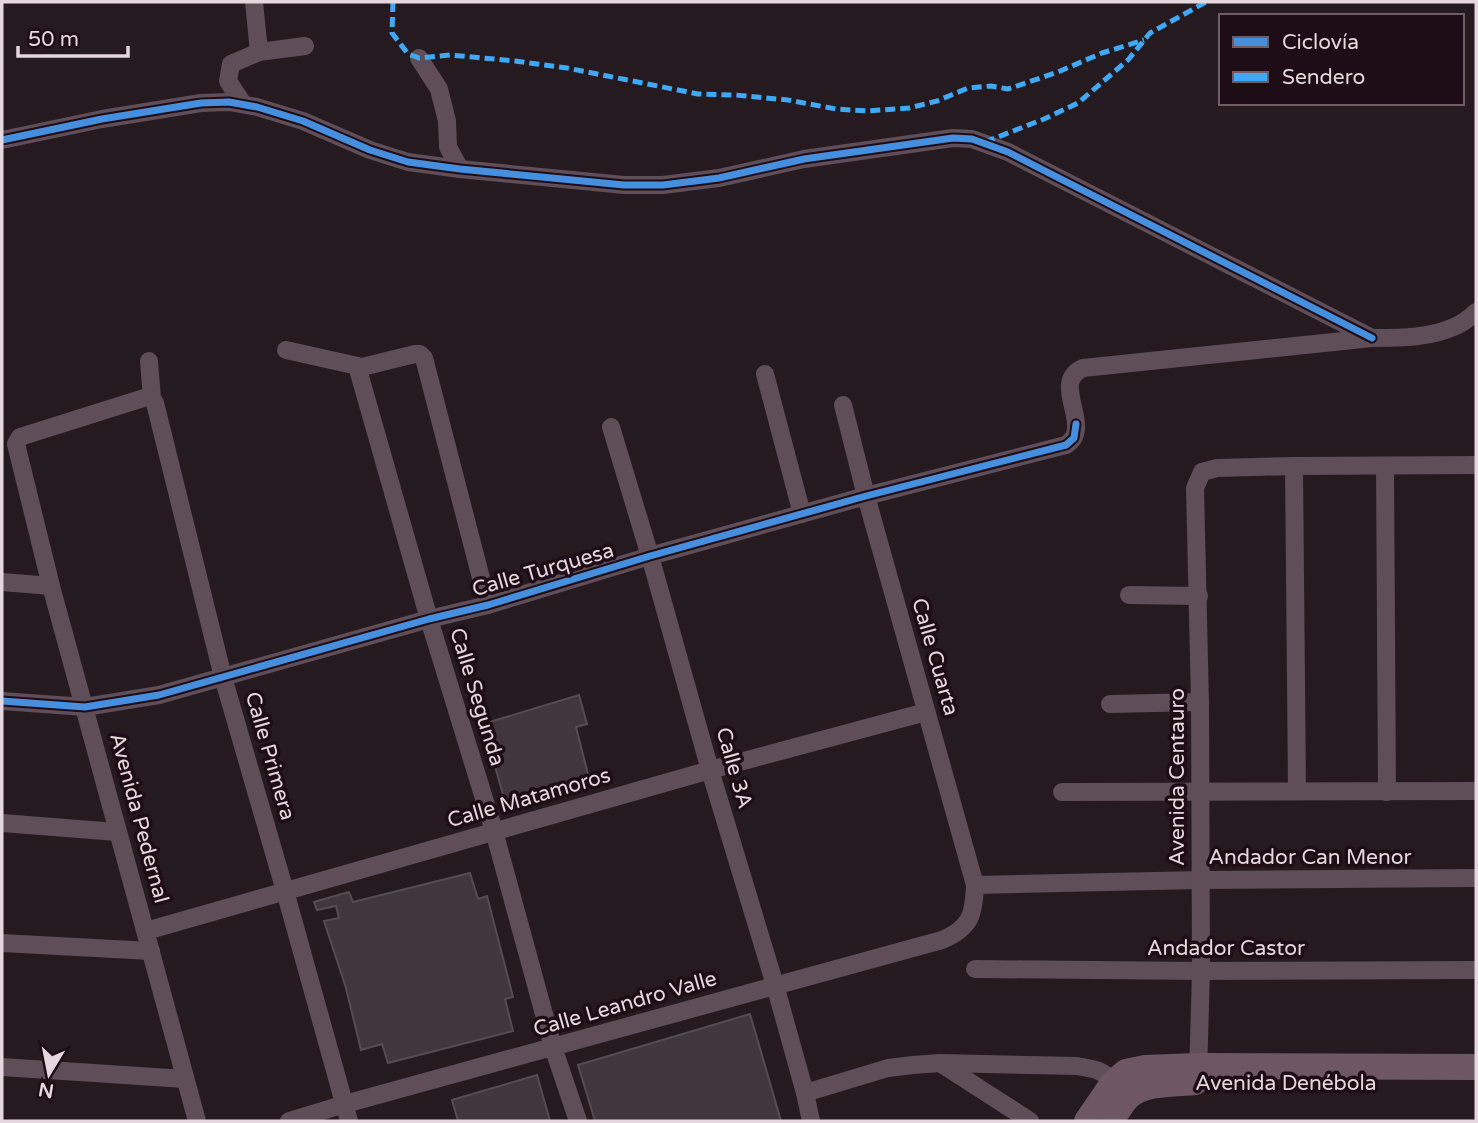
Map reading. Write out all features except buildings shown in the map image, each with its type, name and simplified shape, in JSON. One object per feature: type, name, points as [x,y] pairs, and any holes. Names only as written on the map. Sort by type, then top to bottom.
[{"type":"main road","name":"Avenida Denébola","points":[[1124,1101],[1138,1089],[1198,1074],[1329,1074],[1476,1066]]},
{"type":"main road","name":"Avenida Denébola","points":[[1329,1074],[1476,1082]]},
{"type":"main road","points":[[1087,1121],[1124,1101]]},
{"type":"main road","points":[[1111,1121],[1124,1101]]},
{"type":"street","points":[[254,2],[259,52]]},
{"type":"street","points":[[243,104],[228,81],[231,64],[259,52],[305,46]]},
{"type":"street","points":[[419,58],[439,89],[447,121],[448,147],[460,169]]},
{"type":"street","points":[[2,140],[103,119],[201,103],[229,102],[303,121],[408,162],[624,185],[663,185],[719,178],[818,157],[953,138],[972,139],[1009,152],[1372,338],[1430,335],[1460,325],[1476,312]]},
{"type":"street","name":"Calle Turquesa","points":[[2,701],[85,707],[159,695],[488,605],[650,556],[866,496],[1066,445],[1074,438],[1076,424],[1069,386],[1072,376],[1076,371],[1093,366],[1372,338]]},
{"type":"street","points":[[286,350],[362,367],[415,354],[424,358],[488,605]]},
{"type":"street","name":"Calle Primera","points":[[149,361],[152,399],[223,677],[347,1113]]},
{"type":"street","name":"Calle Segunda","points":[[362,367],[359,373],[429,619],[494,831],[553,1047],[578,1121]]},
{"type":"street","points":[[765,374],[802,514]]},
{"type":"street","points":[[11,448],[20,437],[147,397],[152,399]]},
{"type":"street","name":"Calle Cuarta","points":[[843,405],[975,885],[974,905],[968,921]]},
{"type":"street","name":"Calle 3A","points":[[611,427],[775,985],[811,1121]]},
{"type":"street","name":"Avenida Pedernal","points":[[11,448],[85,707],[197,1121]]},
{"type":"street","points":[[1297,791],[1294,466],[1476,465]]},
{"type":"street","name":"Avenida Centauro","points":[[1198,1074],[1201,971],[1200,702],[1195,488],[1202,472],[1217,468],[1294,466]]},
{"type":"street","points":[[1385,466],[1387,792]]},
{"type":"street","points":[[2,582],[51,586]]},
{"type":"street","points":[[1129,595],[1199,596]]},
{"type":"street","points":[[1110,704],[1200,702]]},
{"type":"street","name":"Calle Matamoros","points":[[146,931],[710,770],[926,712]]},
{"type":"street","points":[[1062,793],[1476,791]]},
{"type":"street","points":[[2,824],[117,832]]},
{"type":"street","name":"Andador Can Menor","points":[[975,885],[1476,878]]},
{"type":"street","name":"Calle Leandro Valle","points":[[289,1121],[347,1113],[553,1047],[943,940],[958,934],[968,921]]},
{"type":"street","points":[[2,943],[151,951]]},
{"type":"street","name":"Andador Castor","points":[[975,969],[1476,970]]},
{"type":"street","points":[[940,1063],[1030,1121]]},
{"type":"street","points":[[805,1093],[888,1068],[940,1063],[1077,1066],[1107,1074],[1124,1101]]},
{"type":"street","points":[[2,1067],[185,1079]]},
{"type":"marked path","points":[[393,2],[392,33],[408,54],[419,58],[450,55],[515,61],[567,68],[698,94],[788,100],[836,109],[868,111],[909,108],[937,101],[968,88],[991,86],[1008,89],[1144,40]]},
{"type":"marked path","points":[[985,142],[1078,103],[1128,60],[1150,33],[1206,2]]},
{"type":"cycle path","points":[[2,140],[102,119],[201,103],[229,102],[257,107],[303,121],[370,150],[408,162],[624,185],[663,185],[719,178],[804,159],[953,138],[972,139],[1008,152],[1372,338]]},
{"type":"cycle path","points":[[2,701],[85,707],[159,695],[488,605],[650,556],[866,496],[1066,445],[1074,438],[1076,424]]}]
